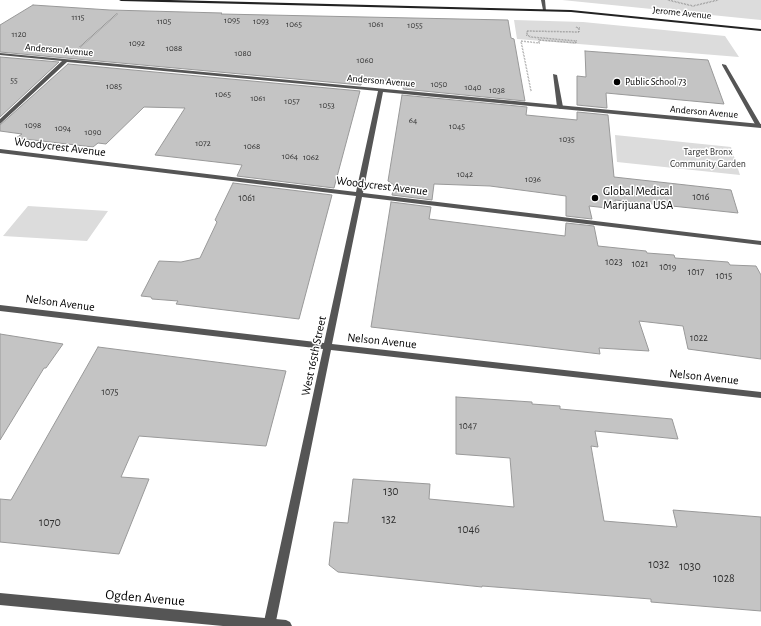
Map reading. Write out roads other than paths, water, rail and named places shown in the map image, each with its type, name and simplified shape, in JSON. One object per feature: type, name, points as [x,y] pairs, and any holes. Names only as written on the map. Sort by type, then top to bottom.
[{"type":"main road","name":"Jerome Avenue","points":[[121,0],[571,11],[761,30]]},
{"type":"street","points":[[543,0],[545,10]]},
{"type":"street","name":"Anderson Avenue","points":[[0,54],[760,126]]},
{"type":"street","points":[[0,122],[66,60]]},
{"type":"street","points":[[724,65],[760,126]]},
{"type":"street","points":[[555,75],[560,107]]},
{"type":"street","name":"West 165th Street","points":[[269,625],[381,90]]},
{"type":"street","name":"Woodycrest Avenue","points":[[0,151],[761,243]]},
{"type":"street","name":"Nelson Avenue","points":[[0,308],[328,347],[761,395]]},
{"type":"street","name":"Ogden Avenue","points":[[0,599],[286,626]]},
{"type":"place","name":"Public School 73","points":[[617,82]]},
{"type":"place","name":"Global Medical Marijuana USA","points":[[595,198]]},
{"type":"park label","name":"Target Bronx Community Garden","points":[[708,158]]}]
